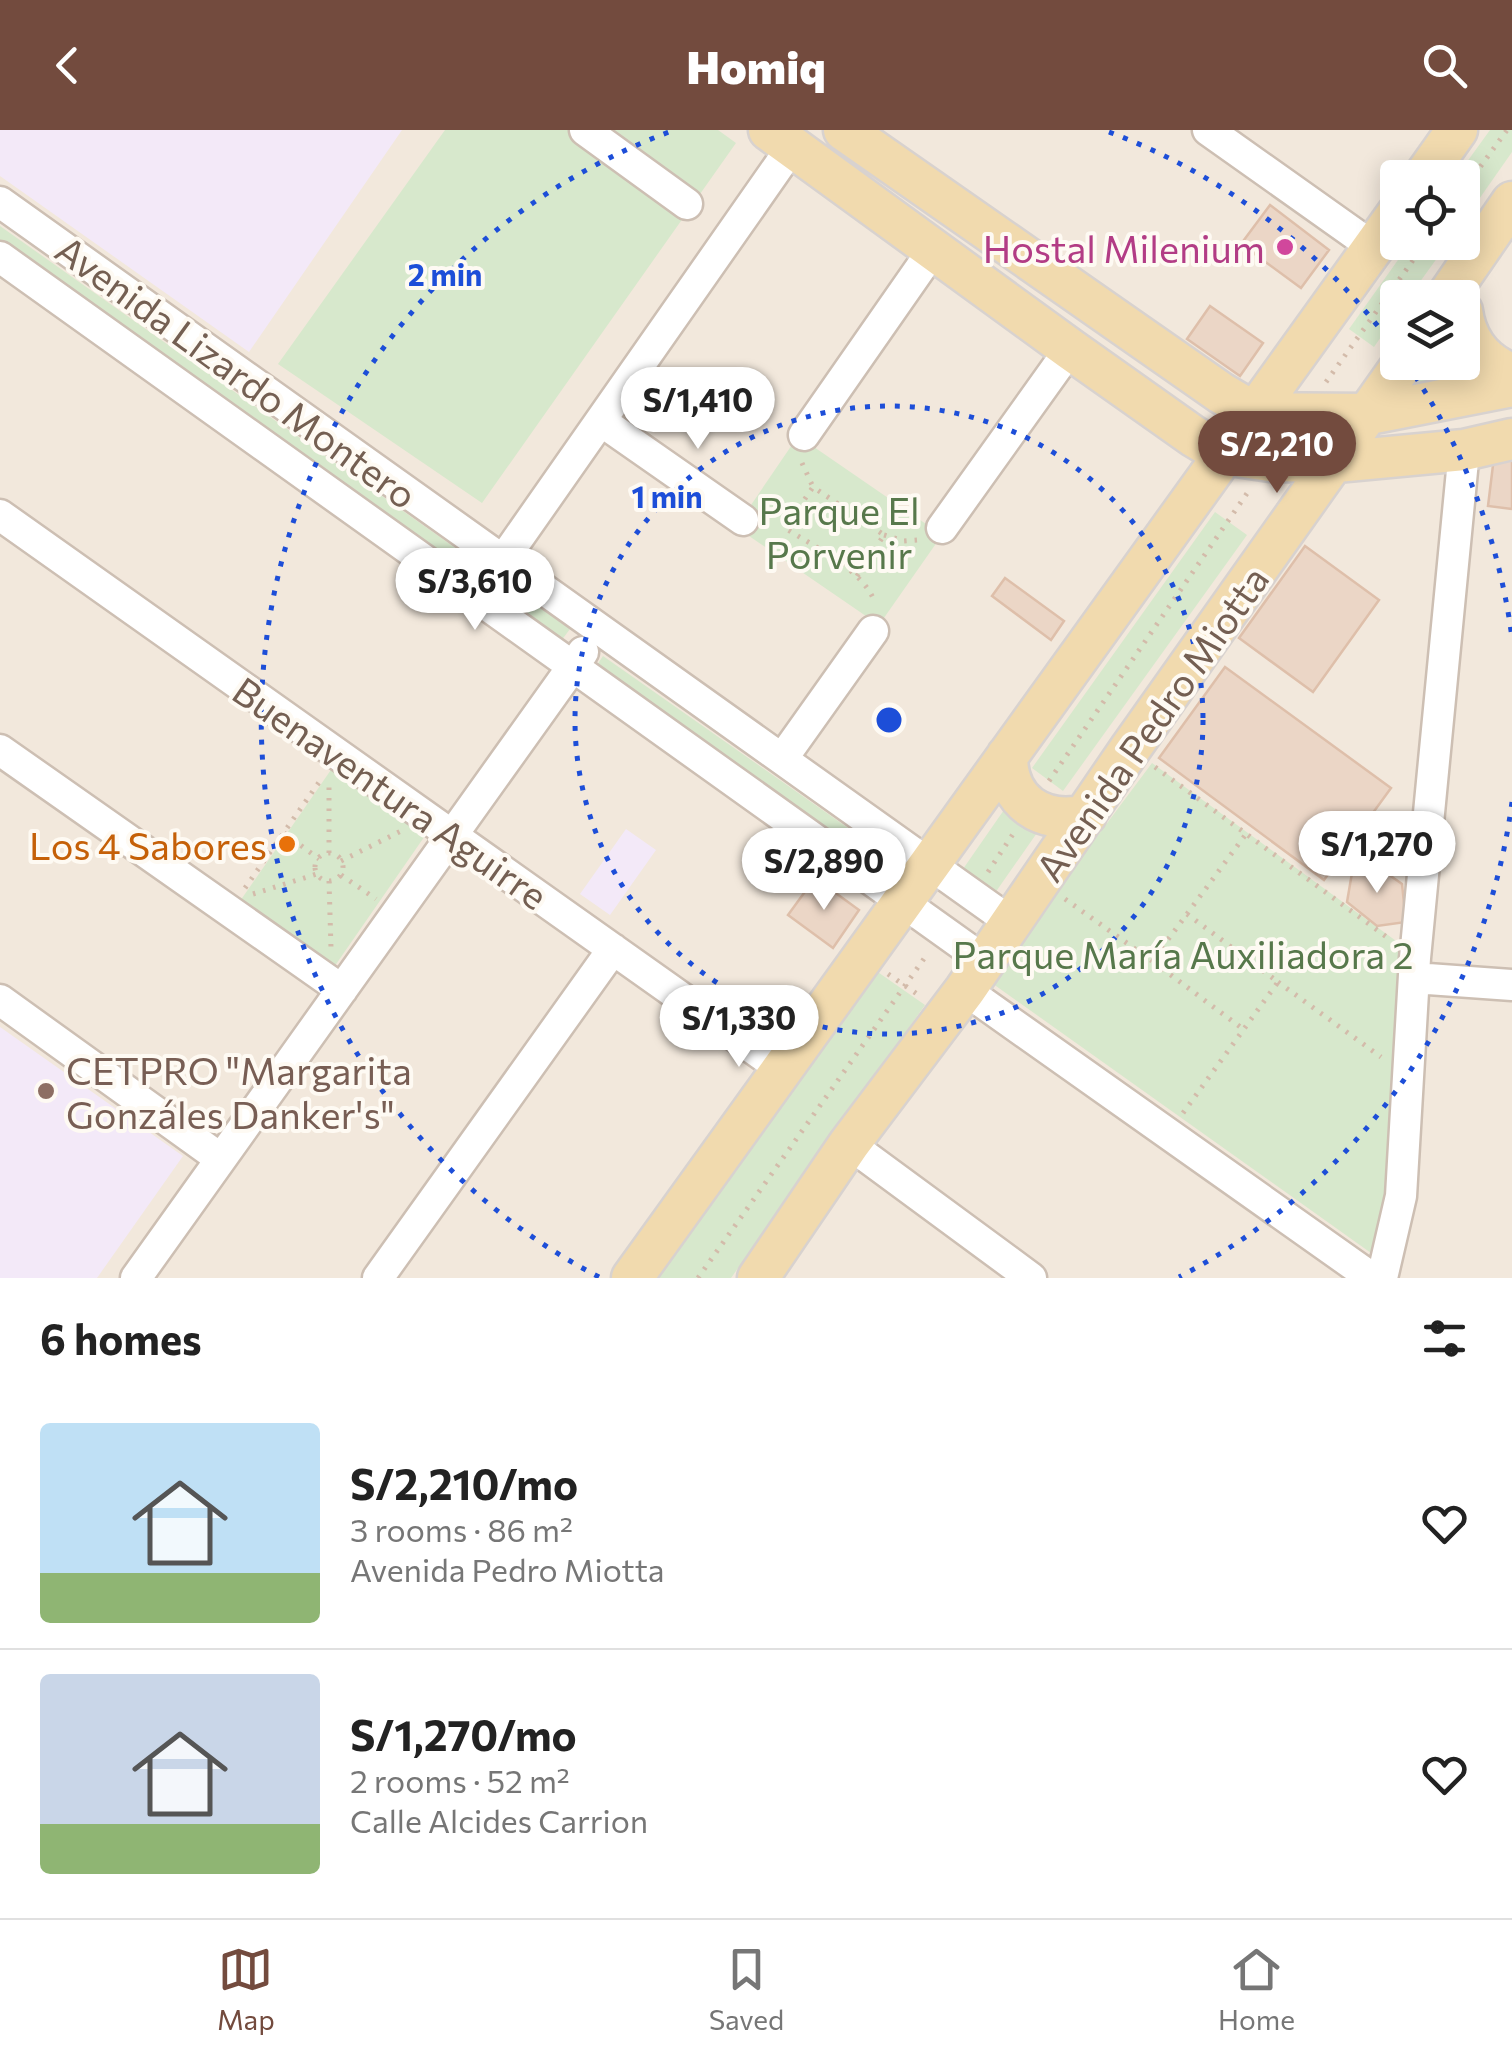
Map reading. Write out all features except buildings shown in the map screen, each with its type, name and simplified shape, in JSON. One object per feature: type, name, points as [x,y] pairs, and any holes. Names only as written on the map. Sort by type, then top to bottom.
[{"type":"main road","points":[[844,130],[1254,413],[1370,414],[1512,386]]},
{"type":"main road","points":[[1436,160],[1458,130]]},
{"type":"main road","points":[[780,138],[1070,349],[1223,454],[1336,462],[1464,450],[1512,439]]},
{"type":"main road","points":[[1457,280],[1512,202]]},
{"type":"main road","points":[[632,1278],[1380,238]]},
{"type":"main road","points":[[1480,354],[1512,374]]},
{"type":"main road","name":"Avenida Pedro Miotta","points":[[758,1278],[849,1144],[966,989],[1130,749],[1392,380]]},
{"type":"main road","points":[[1006,756],[1012,785],[1031,808],[1058,818],[1086,815]]},
{"type":"street","points":[[585,130],[687,204]]},
{"type":"street","points":[[1208,130],[1373,248]]},
{"type":"street","points":[[503,560],[600,421],[780,138]]},
{"type":"street","name":"Avenida Lizardo Montero","points":[[0,202],[1012,923]]},
{"type":"street","points":[[804,435],[933,250]]},
{"type":"street","name":"Avenida Lizardo Montero","points":[[0,257],[944,932],[966,989],[1372,1278]]},
{"type":"street","points":[[942,528],[1070,349]]},
{"type":"street","points":[[600,421],[743,520]]},
{"type":"street","points":[[1382,1278],[1401,1196],[1414,968],[1464,450]]},
{"type":"street","name":"Buenaventura Aguirre","points":[[0,515],[782,1069]]},
{"type":"street","points":[[136,1278],[599,629]]},
{"type":"street","points":[[782,759],[873,631]]},
{"type":"street","points":[[0,750],[342,990]]},
{"type":"street","points":[[378,1278],[613,949]]},
{"type":"street","points":[[1414,968],[1512,985]]},
{"type":"street","points":[[0,1000],[221,1159]]},
{"type":"street","points":[[849,1144],[1031,1278]]},
{"type":"path","points":[[1480,168],[1508,130]]},
{"type":"path","points":[[1304,412],[1413,260]]},
{"type":"path","points":[[972,895],[1270,460]]},
{"type":"path","points":[[813,487],[884,536],[857,576],[786,528],[813,487]]},
{"type":"path","points":[[1130,749],[1246,834],[1414,968]]},
{"type":"path","points":[[317,874],[238,898],[330,768],[329,854]]},
{"type":"path","points":[[342,860],[412,826]]},
{"type":"path","points":[[284,833],[319,859]]},
{"type":"path","points":[[1152,962],[1246,834]]},
{"type":"path","points":[[329,854],[342,860]]},
{"type":"path","points":[[329,854],[319,859],[316,867],[322,880],[336,880],[344,868],[342,860]]},
{"type":"path","points":[[341,874],[377,900],[386,886]]},
{"type":"path","points":[[329,881],[332,965],[342,990]]},
{"type":"path","points":[[1059,895],[1243,1029]]},
{"type":"path","points":[[1187,914],[1391,1064]]},
{"type":"path","points":[[698,1278],[944,932]]},
{"type":"path","points":[[863,957],[905,986],[966,989]]},
{"type":"path","points":[[1182,1114],[1278,982]]},
{"type":"shaded area","points":[[0,130],[1512,130],[1512,1278],[0,1278]]},
{"type":"shaded area","points":[[0,130],[402,130],[249,352],[0,176]]},
{"type":"shaded area","points":[[626,829],[656,850],[610,915],[580,894]]},
{"type":"shaded area","name":"CETPRO \"Margarita Gonzáles Danker's\"","points":[[0,1027],[183,1156],[97,1278],[0,1278]]},
{"type":"green space","points":[[445,130],[718,130],[736,143],[482,503],[278,364]]},
{"type":"green space","points":[[1490,130],[1512,130],[1512,152],[1480,198],[1480,160],[1468,160]]},
{"type":"green space","points":[[0,226],[570,629],[558,645],[0,247]]},
{"type":"green space","points":[[1398,260],[1436,260],[1421,280],[1384,280]]},
{"type":"green space","points":[[1380,285],[1380,338],[1374,347],[1349,329]]},
{"type":"green space","points":[[1414,380],[1467,380],[1401,399]]},
{"type":"green space","name":"Parque El Porvenir","points":[[798,436],[942,535],[879,625],[736,527]]},
{"type":"green space","points":[[1215,512],[1247,535],[1063,791],[1032,768]]},
{"type":"green space","points":[[603,656],[888,856],[878,871],[593,671]]},
{"type":"green space","name":"Parque María Auxiliadora 2","points":[[1152,763],[1403,946],[1387,1197],[1371,1253],[989,981]]},
{"type":"green space","points":[[335,764],[429,830],[332,970],[238,904]]},
{"type":"green space","points":[[1006,807],[1039,830],[995,893],[963,869]]},
{"type":"green space","points":[[872,968],[925,1005],[731,1278],[652,1278]]},
{"type":"place","name":"Hostal Milenium","points":[[1285,247]]},
{"type":"place","name":"Los 4 Sabores","points":[[287,844]]},
{"type":"place","name":"CETPRO \"Margarita Gonzáles Danker's\"","points":[[46,1091]]}]
